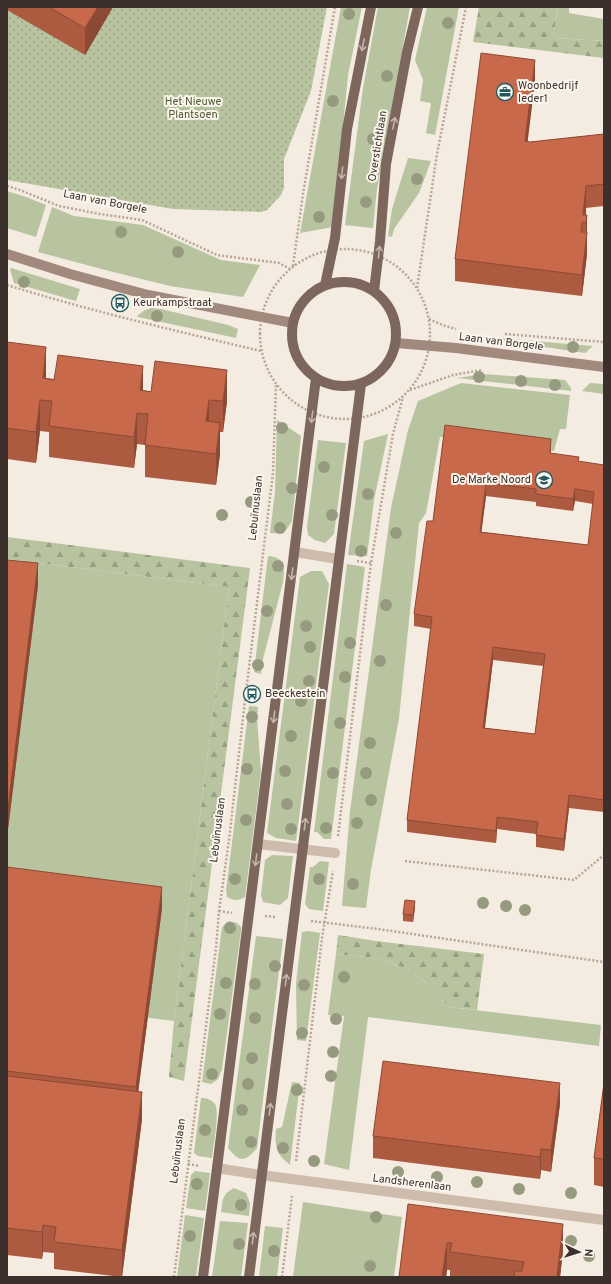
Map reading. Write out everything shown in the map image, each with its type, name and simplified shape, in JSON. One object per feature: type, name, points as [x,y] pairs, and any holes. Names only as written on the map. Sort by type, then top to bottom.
[{"type":"main road","points":[[325,285],[334,238],[347,129],[371,7]]},
{"type":"main road","name":"Overstichtlaan","points":[[374,291],[380,241],[386,164],[407,52],[418,7]]},
{"type":"main road","points":[[335,282],[356,283],[374,291],[387,304],[394,319],[396,343],[388,364],[372,379],[352,386],[334,386],[316,378],[301,364],[293,344],[293,323],[305,300],[314,291],[335,282]]},
{"type":"main road","points":[[203,1277],[316,378]]},
{"type":"main road","points":[[249,1277],[361,384]]},
{"type":"street","points":[[7,254],[70,274],[148,295],[293,323]]},
{"type":"street","name":"Laan van Borgele","points":[[396,343],[456,348],[604,367]]},
{"type":"street","points":[[294,552],[338,559]]},
{"type":"street","points":[[258,844],[335,853]]},
{"type":"street","name":"Landsherenlaan","points":[[217,1168],[261,1176],[604,1220]]},
{"type":"path","points":[[293,266],[299,217],[335,7]]},
{"type":"path","points":[[417,289],[437,154],[466,7]]},
{"type":"path","name":"Laan van Borgele","points":[[7,186],[59,206],[142,220],[217,255],[279,263],[290,269]]},
{"type":"path","points":[[7,285],[65,303],[125,319],[262,351]]},
{"type":"path","name":"Laan van Borgele","points":[[429,318],[445,326],[461,330]]},
{"type":"path","name":"Laan van Borgele","points":[[504,334],[604,342]]},
{"type":"path","points":[[409,390],[453,375],[484,370]]},
{"type":"path","name":"Lebuïnuslaan","points":[[174,1277],[216,948],[219,911],[229,840],[273,473],[276,384]]},
{"type":"path","points":[[405,862],[574,880],[604,855]]},
{"type":"path","points":[[219,911],[378,928],[604,962]]},
{"type":"green space","name":"Het Nieuwe Plantsoen","points":[[7,7],[327,7],[311,91],[284,159],[284,188],[281,195],[267,210],[261,212],[173,209],[7,180]]},
{"type":"green space","points":[[341,7],[362,7],[348,75],[333,227],[300,233]]},
{"type":"green space","points":[[378,7],[410,7],[377,189],[373,228],[345,225],[363,88]]},
{"type":"green space","points":[[427,7],[459,7],[435,135],[426,133],[431,103],[420,101],[423,80],[415,60]]},
{"type":"green space","points":[[479,7],[558,7],[553,38],[604,41],[604,58],[473,42]]},
{"type":"green space","points":[[558,7],[569,7],[569,13],[604,19],[604,41],[553,38]]},
{"type":"green space","points":[[408,158],[431,161],[419,193],[394,229],[392,237],[388,236],[392,209]]},
{"type":"green space","points":[[7,191],[46,205],[36,237],[7,228]]},
{"type":"green space","points":[[52,207],[74,216],[143,225],[221,260],[260,265],[243,297],[170,286],[38,252]]},
{"type":"green space","points":[[11,268],[80,289],[76,301],[14,283]]},
{"type":"green space","points":[[151,308],[228,325],[238,329],[236,338],[137,316],[145,310]]},
{"type":"green space","points":[[465,335],[593,346],[585,353]]},
{"type":"green space","points":[[484,374],[565,380],[571,388],[571,391],[457,378]]},
{"type":"green space","points":[[461,383],[570,395],[566,429],[560,429],[554,451],[440,437],[426,513],[419,523],[399,718],[371,870],[366,908],[342,906],[350,811],[391,508],[408,430],[418,401]]},
{"type":"green space","points":[[590,383],[604,384],[604,394],[582,391]]},
{"type":"green space","points":[[277,420],[301,436],[292,521],[284,532],[270,533],[275,492]]},
{"type":"green space","points":[[388,434],[374,500],[367,556],[348,555],[364,441]]},
{"type":"green space","points":[[318,440],[346,443],[334,534],[325,543],[315,540],[308,535],[307,527]]},
{"type":"green space","points":[[7,537],[250,568],[184,1081],[169,1077],[174,1021],[229,587],[7,559]]},
{"type":"green space","points":[[268,556],[278,558],[281,561],[284,567],[284,577],[262,663],[261,674],[254,672]]},
{"type":"green space","points":[[7,559],[229,587],[174,1021],[7,1000]]},
{"type":"green space","points":[[347,564],[365,567],[331,839],[324,839],[317,832],[314,832]]},
{"type":"green space","points":[[311,571],[322,571],[329,584],[296,841],[276,838],[267,833],[300,577]]},
{"type":"green space","points":[[249,706],[258,707],[257,718],[261,772],[245,897],[236,900],[227,897],[226,891]]},
{"type":"green space","points":[[272,855],[293,856],[288,898],[280,905],[263,902],[261,895],[265,860]]},
{"type":"green space","points":[[320,861],[329,862],[323,911],[309,909],[305,904],[310,867],[313,867]]},
{"type":"green space","points":[[229,921],[237,923],[241,927],[241,931],[222,1069],[218,1079],[211,1084],[202,1082],[222,927]]},
{"type":"green space","points":[[308,931],[320,933],[306,1041],[297,1040],[296,983],[302,932]]},
{"type":"green space","points":[[338,935],[484,954],[477,1010],[449,1007],[426,983],[408,969],[376,958],[336,954]]},
{"type":"green space","points":[[256,936],[283,939],[257,1148],[249,1156],[242,1159],[232,1153],[228,1148]]},
{"type":"green space","points":[[336,954],[376,958],[408,969],[426,983],[449,1007],[601,1025],[599,1046],[368,1017],[349,1170],[324,1164],[344,1016],[328,1015]]},
{"type":"green space","points":[[292,1082],[300,1083],[290,1165],[281,1157],[277,1149],[276,1129],[282,1127]]},
{"type":"green space","points":[[201,1098],[212,1101],[216,1108],[217,1122],[212,1158],[198,1156],[194,1153]]},
{"type":"green space","points":[[195,1171],[210,1173],[205,1211],[186,1208],[191,1175]]},
{"type":"green space","points":[[234,1188],[246,1193],[250,1203],[249,1216],[221,1212],[225,1195]]},
{"type":"green space","points":[[303,1202],[402,1217],[394,1277],[293,1277]]},
{"type":"green space","points":[[185,1215],[204,1218],[196,1277],[177,1277]]},
{"type":"green space","points":[[220,1221],[248,1223],[241,1277],[212,1277]]},
{"type":"green space","points":[[265,1226],[283,1228],[277,1277],[259,1277]]},
{"type":"building","points":[[49,7],[98,7],[85,28]]},
{"type":"building","points":[[481,53],[535,60],[525,141],[530,142],[604,134],[604,184],[586,186],[583,215],[587,215],[586,223],[582,222],[581,232],[587,232],[582,275],[455,259]]},
{"type":"building","points":[[7,342],[46,347],[43,378],[54,380],[58,355],[143,366],[140,390],[151,392],[155,361],[227,370],[223,401],[209,400],[206,421],[220,423],[216,454],[145,445],[148,414],[137,413],[134,437],[49,426],[52,401],[40,400],[36,432],[7,428]]},
{"type":"building","points":[[445,425],[551,439],[550,453],[579,457],[578,461],[604,465],[604,800],[569,795],[564,839],[536,835],[538,822],[497,817],[496,831],[407,820],[432,617],[414,614],[427,521],[433,521]],"holes":[[[486,483],[536,489],[536,494],[573,499],[575,489],[594,492],[588,545],[480,532]],[[493,647],[545,654],[535,734],[483,728]]]},
{"type":"building","points":[[7,560],[38,563],[8,808],[7,808]]},
{"type":"building","points":[[7,867],[162,887],[136,1087],[7,1071]]},
{"type":"building","points":[[405,900],[415,901],[413,915],[403,914]]},
{"type":"building","points":[[383,1061],[560,1083],[551,1150],[541,1149],[540,1157],[373,1136]]},
{"type":"building","points":[[7,1076],[142,1092],[122,1250],[54,1242],[56,1227],[43,1225],[42,1232],[7,1228]]},
{"type":"building","points":[[604,1083],[604,1159],[594,1158]]},
{"type":"building","points":[[408,1204],[563,1224],[557,1277],[514,1277],[515,1271],[522,1271],[524,1262],[450,1252],[452,1243],[447,1243],[442,1277],[399,1277]]},
{"type":"place","name":"Woonbedrijf Ieder1","points":[[505,92]]},
{"type":"place","name":"Keurkampstraat","points":[[120,303]]},
{"type":"place","name":"De Marke Noord","points":[[544,480]]},
{"type":"place","name":"Beeckestein","points":[[252,694]]}]
